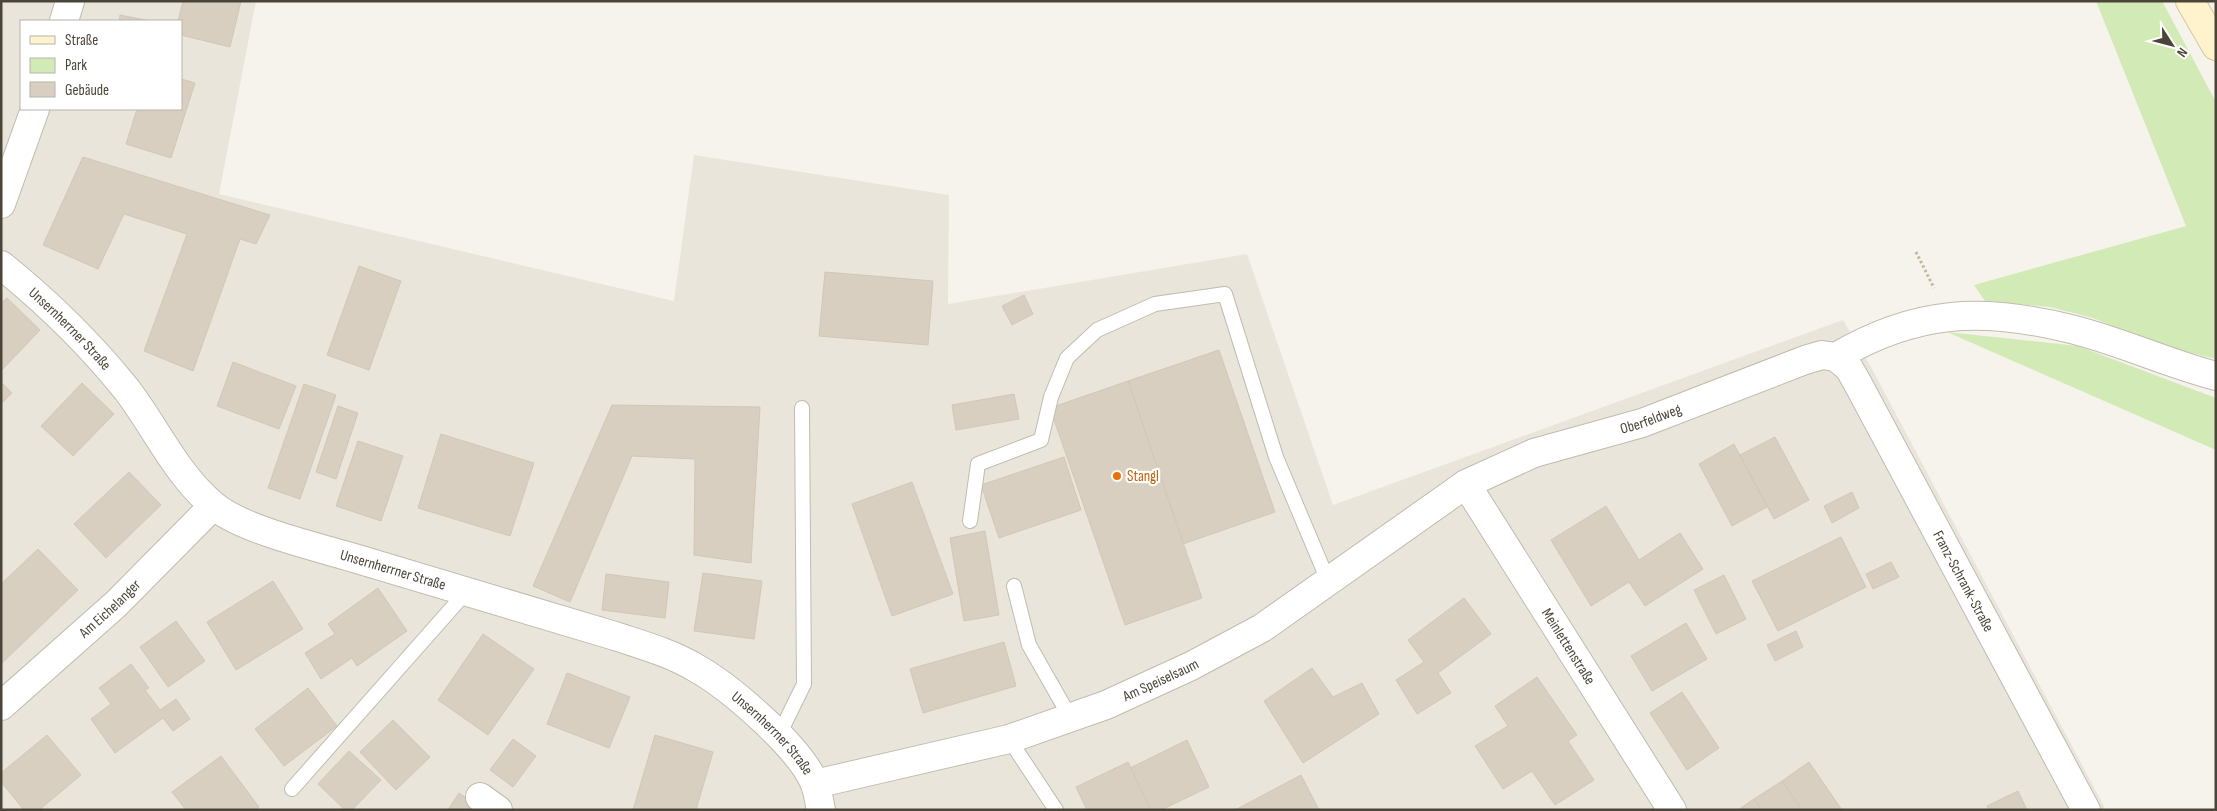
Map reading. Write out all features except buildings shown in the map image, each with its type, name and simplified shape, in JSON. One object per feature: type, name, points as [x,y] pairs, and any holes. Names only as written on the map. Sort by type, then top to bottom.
[{"type":"main road","points":[[2190,1],[2216,46]]},
{"type":"street","points":[[64,20],[70,1]]},
{"type":"street","points":[[1,204],[35,110]]},
{"type":"street","name":"Unsernherrner Straße","points":[[1,265],[57,314],[94,352],[127,390],[182,472],[213,506],[233,518],[303,543],[615,636],[687,663],[730,691],[796,755],[815,784],[821,810]]},
{"type":"street","points":[[1836,357],[1859,344],[1902,326],[1947,316],[2021,318],[2072,329],[2177,366],[2216,376]]},
{"type":"street","name":"Oberfeldweg","points":[[1466,484],[1534,453],[1642,423],[1805,360],[1822,355],[1836,357]]},
{"type":"street","name":"Franz-Schrank-Straße","points":[[1836,357],[1849,368],[1858,384],[2086,810]]},
{"type":"street","name":"Am Speiselsaum","points":[[815,784],[1009,739],[1106,705],[1191,666],[1262,628],[1329,583],[1389,536],[1466,484]]},
{"type":"street","name":"Meinlettenstraße","points":[[1466,484],[1672,810]]},
{"type":"street","name":"Am Eichelanger","points":[[1,706],[116,604],[213,506]]},
{"type":"lane","points":[[970,522],[978,464],[1041,440],[1051,397],[1067,358],[1097,330],[1155,304],[1225,294],[1276,457],[1329,583]]},
{"type":"lane","points":[[778,737],[804,684],[802,408]]},
{"type":"lane","points":[[1014,586],[1030,644],[1070,718]]},
{"type":"lane","points":[[292,789],[467,592]]},
{"type":"lane","points":[[1009,739],[1056,810]]},
{"type":"path","points":[[1916,252],[1947,316]]},
{"type":"shaded area","points":[[1,1],[256,1],[219,194],[674,301],[694,155],[949,195],[948,304],[1247,254],[1333,505],[1843,320],[1871,367],[2106,810],[1,810]]},
{"type":"green space","points":[[2096,1],[2162,1],[2216,102],[2216,359],[2160,345],[2093,318],[2050,307],[1985,301],[1974,285],[2186,226]]},
{"type":"green space","points":[[1947,332],[2078,346],[2216,398],[2216,450]]},
{"type":"place","name":"Stangl","points":[[1117,476]]}]
